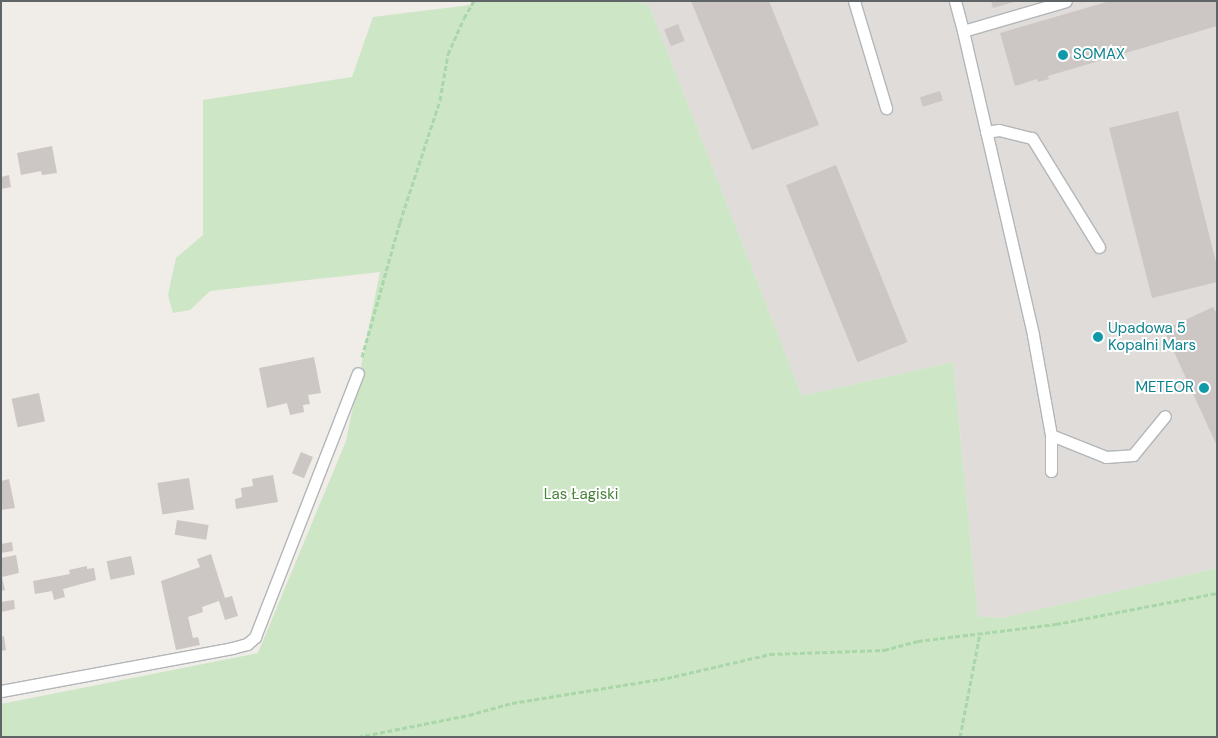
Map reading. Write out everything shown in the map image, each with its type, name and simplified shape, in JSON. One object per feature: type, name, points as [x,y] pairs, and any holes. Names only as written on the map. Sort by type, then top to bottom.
[{"type":"lane","points":[[854,1],[886,108]]},
{"type":"lane","points":[[955,1],[1033,335],[1051,435],[1051,471]]},
{"type":"lane","points":[[963,31],[1066,1]]},
{"type":"lane","points":[[986,132],[999,130],[1032,138],[1099,247]]},
{"type":"lane","points":[[1,691],[232,648],[247,644],[255,637],[358,373]]},
{"type":"lane","points":[[1051,435],[1106,457],[1133,454],[1165,416]]},
{"type":"path","points":[[358,373],[400,222],[440,100],[448,54],[474,1]]},
{"type":"path","points":[[358,737],[469,715],[512,703],[667,678],[770,654],[884,650],[918,642],[1056,624],[1217,593]]},
{"type":"path","points":[[960,737],[980,633]]},
{"type":"shaded area","points":[[632,1],[1217,1],[1217,568],[1002,618],[978,616],[953,362],[802,396],[649,5]]},
{"type":"green space","name":"Las Łagiski","points":[[474,1],[632,1],[649,5],[802,396],[953,362],[978,616],[1002,618],[1217,568],[1217,737],[1,737],[1,704],[258,653],[346,441],[380,272],[210,291],[190,310],[173,313],[168,295],[176,258],[203,235],[203,100],[352,77],[373,17],[470,5]]},
{"type":"building","points":[[691,1],[769,1],[819,125],[752,150]]},
{"type":"building","points":[[991,1],[1014,1],[1014,2],[993,8]]},
{"type":"building","name":"SOMAX","points":[[1110,1],[1217,1],[1217,26],[1048,76],[1049,79],[1038,82],[1037,79],[1015,86],[1000,33]]},
{"type":"building","points":[[678,24],[685,41],[671,46],[664,30]]},
{"type":"building","points":[[940,91],[943,101],[923,107],[920,97]]},
{"type":"building","points":[[1178,111],[1217,266],[1217,282],[1152,298],[1109,128]]},
{"type":"building","points":[[52,146],[57,173],[42,175],[41,171],[21,175],[17,153]]},
{"type":"building","points":[[836,165],[908,342],[857,362],[786,185]]},
{"type":"building","points":[[9,175],[11,187],[1,189],[1,177]]},
{"type":"building","name":"METEOR","points":[[1213,307],[1217,314],[1217,446],[1164,330]]},
{"type":"building","points":[[314,357],[321,393],[308,395],[310,404],[303,405],[304,412],[290,415],[287,403],[267,408],[259,368]]},
{"type":"building","points":[[39,393],[45,421],[18,427],[12,399]]},
{"type":"building","points":[[301,452],[313,457],[304,478],[292,473]]},
{"type":"building","points":[[273,475],[278,502],[236,509],[235,499],[242,497],[241,488],[253,486],[252,479]]},
{"type":"building","points":[[189,478],[194,510],[162,515],[157,483]]},
{"type":"building","points":[[9,479],[15,508],[1,510],[1,481]]},
{"type":"building","points":[[177,520],[209,525],[206,540],[175,535]]},
{"type":"building","points":[[12,542],[13,551],[1,553],[1,544]]},
{"type":"building","points":[[211,554],[225,598],[232,596],[238,616],[225,620],[219,601],[202,607],[203,612],[188,617],[193,638],[198,637],[200,645],[176,650],[161,581],[200,567],[197,559]]},
{"type":"building","points":[[16,555],[19,573],[2,577],[5,590],[1,591],[1,558]]},
{"type":"building","points":[[131,556],[135,575],[110,580],[107,561]]},
{"type":"building","points":[[87,566],[87,569],[94,568],[96,580],[63,589],[65,597],[54,600],[52,591],[35,594],[33,581],[70,574],[69,570]]},
{"type":"building","points":[[14,600],[15,609],[1,612],[1,602]]},
{"type":"building","points":[[4,636],[6,650],[1,651],[1,637]]},
{"type":"place","name":"SOMAX","points":[[1063,55]]},
{"type":"place","name":"Upadowa 5 Kopalni Mars","points":[[1098,337]]},
{"type":"place","name":"METEOR","points":[[1204,388]]}]
